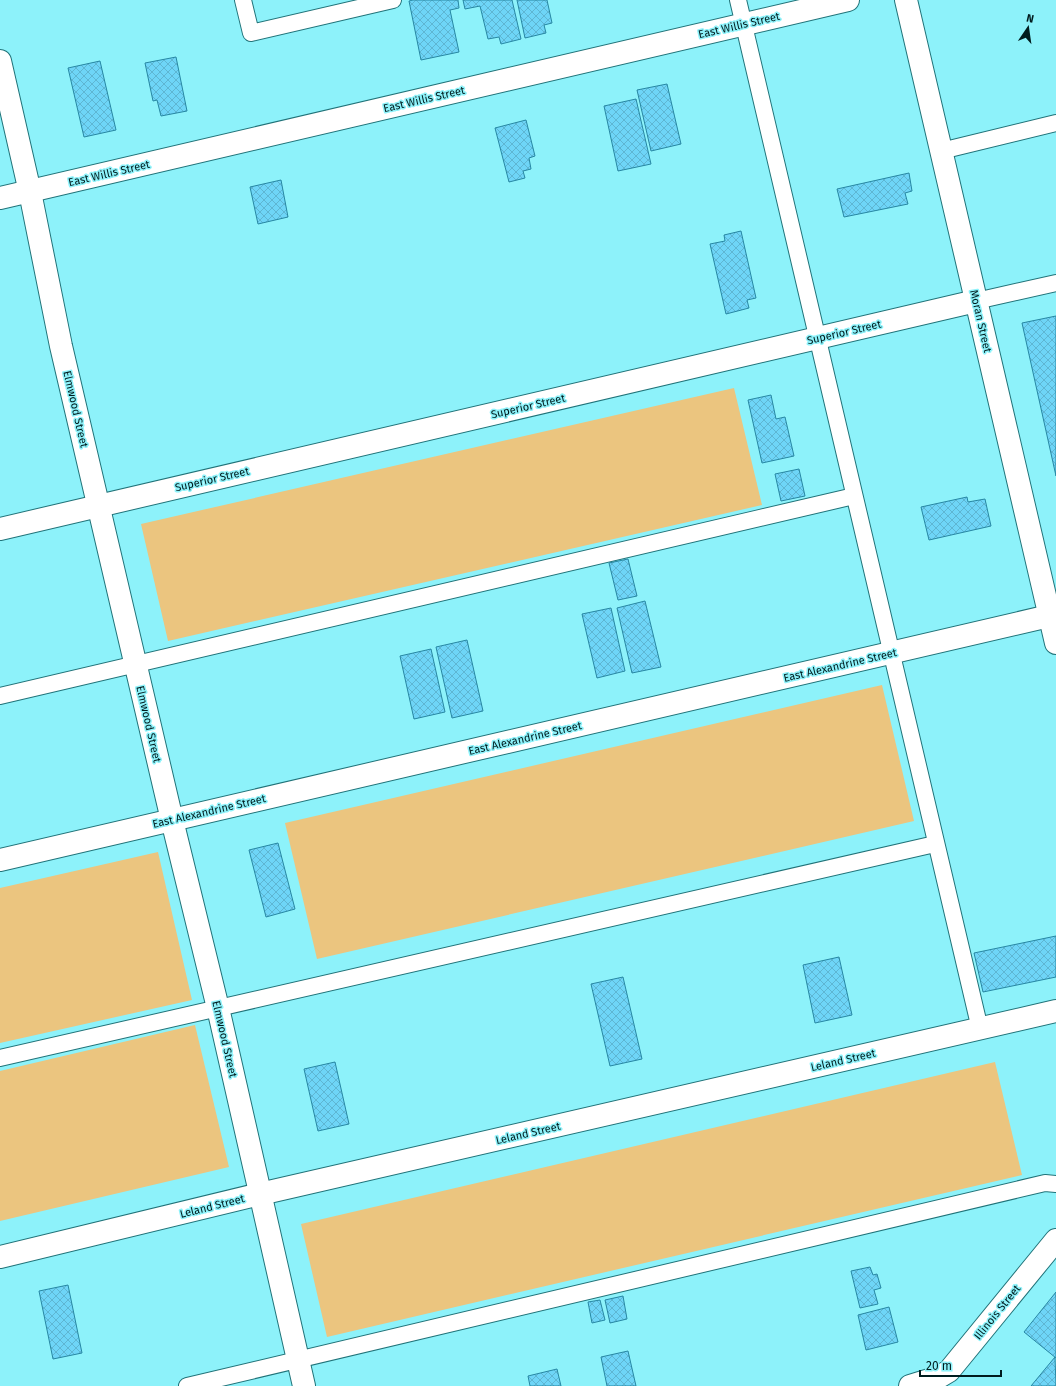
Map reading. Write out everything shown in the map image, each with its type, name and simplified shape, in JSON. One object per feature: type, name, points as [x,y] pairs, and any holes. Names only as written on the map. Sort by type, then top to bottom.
[{"type":"street","name":"East Willis Street","points":[[0,198],[848,0]]},
{"type":"street","name":"Moran Street","points":[[906,0],[1056,643]]},
{"type":"street","name":"Elmwood Street","points":[[0,61],[30,192],[61,346],[135,665],[218,1008],[304,1386]]},
{"type":"street","name":"Superior Street","points":[[0,529],[976,301]]},
{"type":"street","name":"East Alexandrine Street","points":[[0,860],[1050,616]]},
{"type":"street","name":"Leland Street","points":[[0,1257],[260,1194],[1056,1012]]},
{"type":"street","name":"Illinois Street","points":[[910,1386],[940,1382],[1056,1240]]},
{"type":"lane","points":[[243,0],[251,33],[393,0]]},
{"type":"lane","points":[[738,0],[935,844],[980,1029]]},
{"type":"lane","points":[[941,151],[1056,124]]},
{"type":"lane","name":"Superior Street","points":[[976,301],[1056,283]]},
{"type":"lane","points":[[0,696],[854,496]]},
{"type":"lane","points":[[0,1058],[935,844]]},
{"type":"lane","points":[[187,1386],[1045,1183],[1056,1184]]},
{"type":"shaded area","points":[[734,388],[762,505],[168,641],[141,524]]},
{"type":"shaded area","points":[[882,685],[914,821],[317,959],[285,823]]},
{"type":"shaded area","points":[[158,852],[192,1000],[0,1043],[0,888]]},
{"type":"shaded area","points":[[195,1025],[229,1167],[0,1221],[0,1071]]},
{"type":"shaded area","points":[[995,1062],[1022,1175],[327,1337],[301,1224]]},
{"type":"building","points":[[458,0],[459,8],[450,10],[459,52],[421,60],[409,1]]},
{"type":"building","points":[[463,0],[512,0],[521,39],[501,44],[499,37],[488,39],[480,6],[465,9]]},
{"type":"building","points":[[517,0],[547,0],[552,23],[544,25],[546,33],[525,38]]},
{"type":"building","points":[[176,57],[187,111],[161,116],[157,100],[153,101],[145,63]]},
{"type":"building","points":[[100,61],[116,130],[84,137],[68,68]]},
{"type":"building","points":[[667,84],[681,144],[651,151],[637,90]]},
{"type":"building","points":[[636,99],[651,164],[618,171],[604,106]]},
{"type":"building","points":[[526,120],[535,156],[529,158],[531,169],[523,171],[525,178],[509,182],[495,128]]},
{"type":"building","points":[[909,173],[912,191],[905,193],[908,204],[844,217],[837,189]]},
{"type":"building","points":[[281,180],[288,217],[258,224],[250,187]]},
{"type":"building","points":[[741,231],[756,298],[747,300],[749,308],[726,314],[710,244],[725,241],[724,235]]},
{"type":"building","points":[[1056,316],[1056,476],[1022,323]]},
{"type":"building","points":[[771,395],[776,419],[785,417],[794,456],[762,463],[748,400]]},
{"type":"building","points":[[799,469],[805,496],[781,501],[775,474]]},
{"type":"building","points":[[967,497],[968,502],[985,499],[991,526],[929,540],[921,507]]},
{"type":"building","points":[[628,559],[637,596],[618,600],[609,563]]},
{"type":"building","points":[[645,601],[661,667],[632,673],[617,608]]},
{"type":"building","points":[[611,608],[625,671],[597,678],[582,614]]},
{"type":"building","points":[[467,640],[483,711],[452,718],[436,647]]},
{"type":"building","points":[[431,649],[445,712],[414,719],[400,656]]},
{"type":"building","points":[[278,843],[295,909],[266,917],[249,850]]},
{"type":"building","points":[[1056,936],[1056,977],[983,992],[974,953]]},
{"type":"building","points":[[839,957],[852,1015],[815,1023],[803,965]]},
{"type":"building","points":[[623,977],[642,1059],[610,1066],[591,984]]},
{"type":"building","points":[[335,1062],[349,1124],[318,1131],[304,1069]]},
{"type":"building","points":[[870,1267],[873,1275],[877,1274],[881,1288],[874,1290],[878,1304],[860,1308],[851,1271]]},
{"type":"building","points":[[68,1285],[82,1353],[53,1359],[39,1291]]},
{"type":"building","points":[[1056,1292],[1056,1358],[1024,1332]]},
{"type":"building","points":[[623,1296],[627,1319],[610,1323],[605,1300]]},
{"type":"building","points":[[600,1300],[605,1320],[592,1323],[588,1302]]},
{"type":"building","points":[[889,1307],[898,1342],[866,1350],[858,1315]]},
{"type":"building","points":[[628,1351],[636,1386],[607,1386],[601,1357]]},
{"type":"building","points":[[1055,1357],[1056,1386],[1031,1386]]},
{"type":"building","points":[[557,1369],[561,1386],[530,1386],[528,1376]]}]
